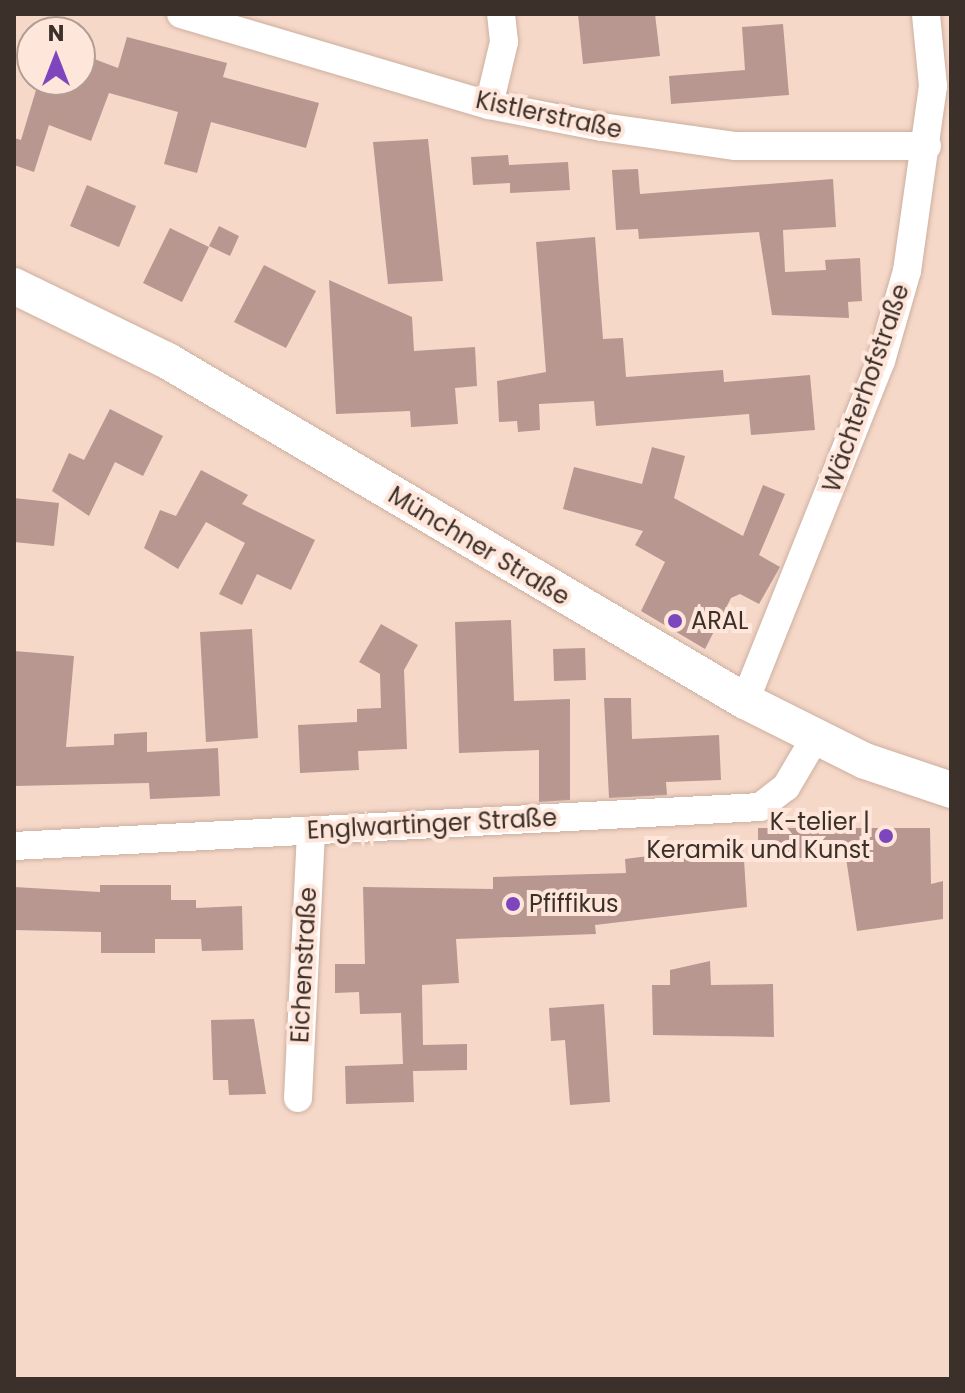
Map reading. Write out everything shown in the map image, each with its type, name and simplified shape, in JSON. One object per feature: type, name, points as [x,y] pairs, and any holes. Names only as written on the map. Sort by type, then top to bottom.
[{"type":"street","name":"Kistlerstraße","points":[[181,14],[489,105],[736,146],[927,146]]},
{"type":"street","points":[[489,105],[504,42],[501,14]]},
{"type":"street","name":"Wächterhofstraße","points":[[745,701],[881,361],[907,271],[927,146],[933,86],[926,14]]},
{"type":"street","name":"Münchner Straße","points":[[14,286],[166,360],[745,701],[815,738],[951,790]]},
{"type":"street","name":"Englwartinger Straße","points":[[14,846],[760,807],[786,787],[815,738]]},
{"type":"street","name":"Eichenstraße","points":[[298,1098],[311,831]]},
{"type":"building","points":[[578,14],[655,14],[660,56],[583,64]]},
{"type":"building","points":[[783,24],[789,95],[671,104],[669,76],[745,70],[742,27]]},
{"type":"building","points":[[127,37],[227,63],[223,77],[319,103],[306,148],[211,122],[197,173],[164,164],[178,112],[109,93],[91,141],[49,125],[34,172],[14,165],[14,138],[21,140],[34,96],[96,96],[96,60],[118,68]]},
{"type":"building","points":[[428,139],[443,281],[388,284],[373,142]]},
{"type":"building","points":[[508,155],[509,165],[568,162],[570,190],[510,193],[510,183],[473,185],[471,157]]},
{"type":"building","points":[[638,169],[640,194],[833,179],[836,227],[783,230],[785,272],[826,270],[825,260],[860,258],[862,301],[848,302],[849,318],[772,315],[759,232],[639,239],[638,229],[616,230],[612,170]]},
{"type":"building","points":[[87,185],[136,206],[119,247],[70,226]]},
{"type":"building","points":[[219,226],[239,236],[230,256],[209,246]]},
{"type":"building","points":[[170,228],[209,247],[182,302],[143,283]]},
{"type":"building","points":[[595,237],[603,339],[623,338],[626,377],[723,370],[724,382],[810,375],[815,430],[751,435],[749,414],[596,426],[594,401],[539,404],[540,430],[518,432],[517,421],[499,422],[497,381],[546,372],[536,242]]},
{"type":"building","points":[[264,265],[316,291],[286,348],[234,322]]},
{"type":"building","points":[[329,280],[412,317],[414,351],[475,347],[477,386],[455,388],[458,424],[411,427],[410,411],[336,414]]},
{"type":"building","points":[[110,409],[163,436],[143,476],[115,462],[89,516],[52,491],[69,453],[84,460]]},
{"type":"building","points":[[652,447],[685,456],[674,498],[743,536],[763,485],[785,494],[759,555],[780,567],[759,604],[740,594],[731,598],[705,649],[641,611],[665,562],[635,545],[643,531],[563,509],[574,467],[642,484]]},
{"type":"building","points":[[201,470],[248,495],[242,504],[315,540],[291,590],[257,574],[242,605],[219,594],[245,543],[206,522],[178,569],[144,548],[160,510],[176,516]]},
{"type":"building","points":[[14,498],[59,503],[54,546],[14,542]]},
{"type":"building","points":[[511,620],[514,701],[570,699],[570,800],[539,802],[539,750],[459,753],[455,622]]},
{"type":"building","points":[[381,624],[418,645],[404,670],[407,749],[358,751],[359,770],[300,773],[298,725],[357,722],[357,709],[381,708],[380,674],[359,662]]},
{"type":"building","points":[[252,629],[258,738],[206,742],[200,632]]},
{"type":"building","points":[[585,648],[586,680],[554,681],[553,649]]},
{"type":"building","points":[[14,651],[74,656],[66,747],[114,745],[114,734],[147,732],[147,752],[218,748],[220,796],[150,799],[149,783],[14,786]]},
{"type":"building","points":[[604,698],[631,698],[632,739],[719,735],[721,780],[666,782],[667,795],[609,798]]},
{"type":"building","points":[[758,828],[930,828],[931,884],[943,881],[943,919],[857,931],[846,858],[758,858]]},
{"type":"building","points":[[743,844],[747,907],[595,925],[596,934],[456,939],[459,983],[422,985],[423,1045],[467,1044],[467,1070],[413,1071],[414,1102],[346,1104],[345,1066],[403,1064],[401,1013],[360,1014],[359,992],[335,993],[335,964],[365,964],[363,887],[493,889],[493,877],[626,873],[625,859]]},
{"type":"building","points":[[100,885],[171,885],[171,900],[196,900],[196,908],[242,906],[243,950],[202,951],[201,939],[155,939],[155,953],[101,953],[101,932],[14,930],[14,887],[100,892]]},
{"type":"building","points":[[710,961],[711,985],[773,984],[774,1037],[653,1035],[652,985],[670,985],[670,970]]},
{"type":"building","points":[[604,1004],[610,1102],[570,1105],[565,1040],[551,1041],[549,1008]]},
{"type":"building","points":[[254,1019],[266,1094],[229,1095],[228,1080],[213,1080],[211,1020]]},
{"type":"place","name":"ARAL","points":[[675,621]]},
{"type":"place","name":"K-telier | Keramik und Kunst","points":[[886,836]]},
{"type":"place","name":"Pfiffikus","points":[[513,904]]}]
